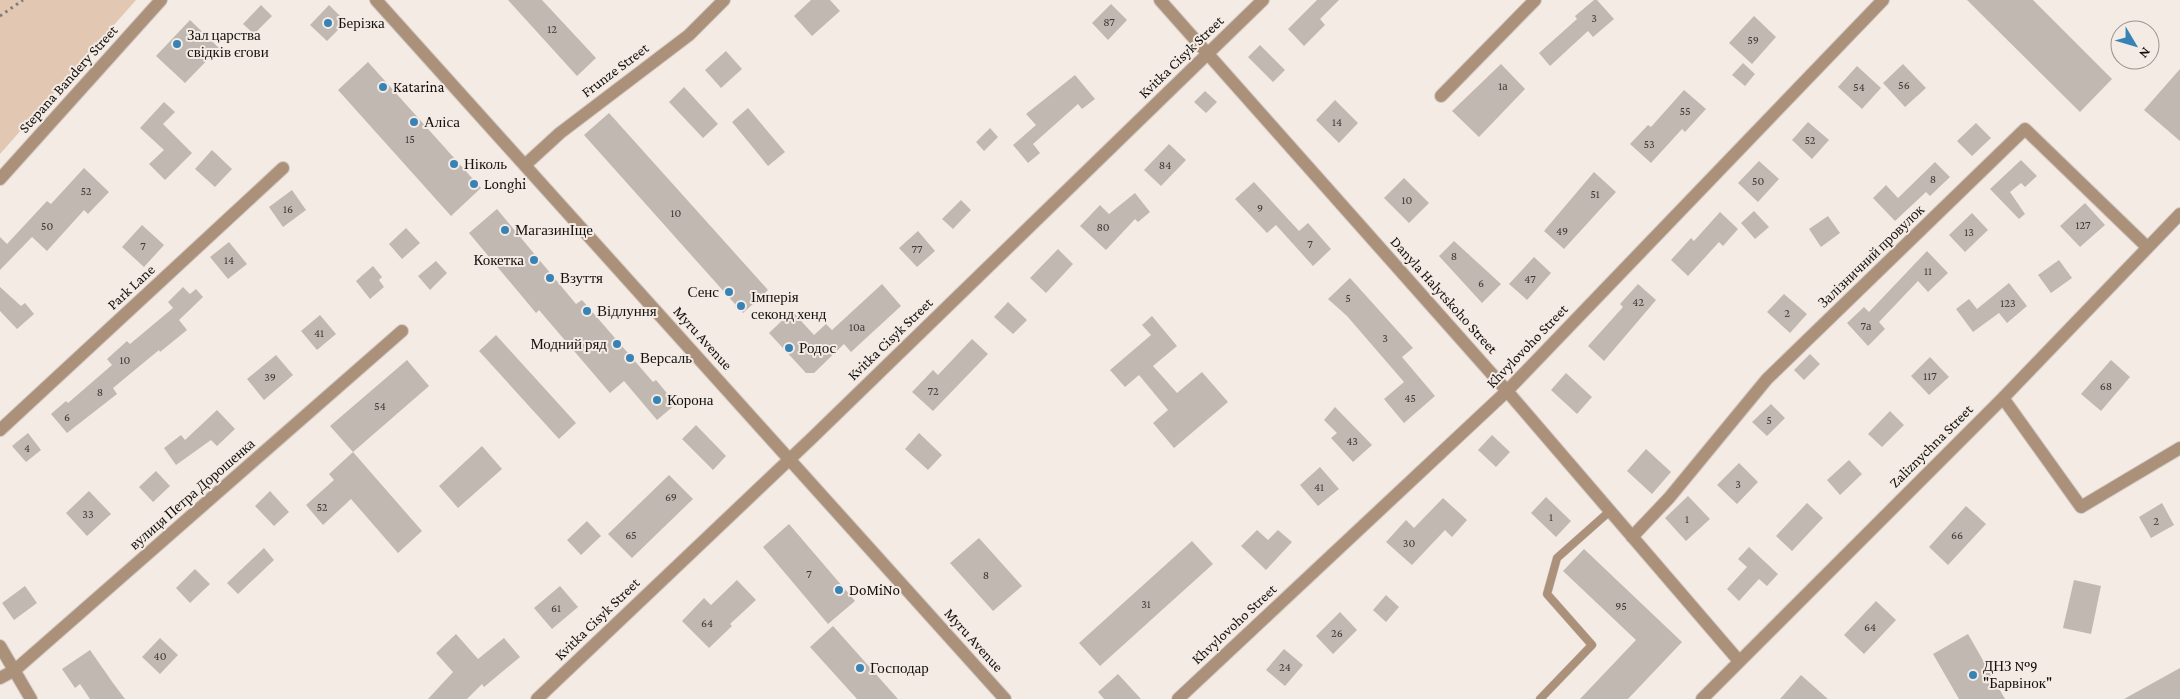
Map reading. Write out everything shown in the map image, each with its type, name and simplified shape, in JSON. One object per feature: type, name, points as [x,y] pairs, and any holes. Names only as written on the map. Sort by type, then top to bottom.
[{"type":"street","name":"Stepana Bandery Street","points":[[0,179],[161,0]]},
{"type":"street","name":"Myru Avenue","points":[[376,0],[1005,699]]},
{"type":"street","name":"Frunze Street","points":[[525,165],[560,133],[689,35],[724,0]]},
{"type":"street","name":"Danyla Halytskoho Street","points":[[1160,0],[1507,391],[1739,661]]},
{"type":"street","name":"Kvitka Cisyk Street","points":[[537,699],[789,459],[1263,0]]},
{"type":"street","points":[[1441,96],[1534,0]]},
{"type":"street","name":"Khvylovoho Street","points":[[1178,699],[1507,391],[1883,0]]},
{"type":"street","name":"Залізничний провулок","points":[[1632,537],[1669,498],[1767,379],[2025,130],[2147,247]]},
{"type":"street","name":"Park Lane","points":[[0,430],[283,168]]},
{"type":"street","name":"Zaliznychna Street","points":[[1702,699],[2003,398],[2180,214]]},
{"type":"street","name":"вулиця Петра Дорошенка","points":[[0,678],[15,670],[402,331]]},
{"type":"street","points":[[2003,398],[2081,506],[2180,448]]},
{"type":"street","points":[[0,646],[31,699]]},
{"type":"lane","points":[[1540,699],[1592,645],[1546,594],[1557,558],[1610,511]]},
{"type":"path","points":[[0,16],[23,0]]},
{"type":"shaded area","points":[[0,0],[136,0],[0,154]]},
{"type":"building","points":[[508,0],[542,0],[596,58],[577,76]]},
{"type":"building","points":[[811,0],[830,0],[840,11],[812,36],[794,16]]},
{"type":"building","points":[[1317,0],[1339,0],[1320,19],[1325,25],[1304,46],[1288,29]]},
{"type":"building","points":[[1594,0],[1597,0],[1614,19],[1593,37],[1588,31],[1550,66],[1539,53],[1577,19],[1575,16]]},
{"type":"building","points":[[1967,0],[2033,0],[2112,79],[2080,112]]},
{"type":"building","points":[[1111,4],[1127,20],[1108,40],[1092,23]]},
{"type":"building","points":[[261,5],[272,16],[254,34],[243,24]]},
{"type":"building","name":"Берізка","points":[[329,5],[346,22],[327,41],[310,25]]},
{"type":"building","points":[[1754,16],[1776,37],[1752,64],[1729,43]]},
{"type":"building","points":[[190,20],[219,48],[185,83],[156,56]]},
{"type":"building","points":[[1260,45],[1285,70],[1273,82],[1248,57]]},
{"type":"building","points":[[726,51],[742,69],[721,88],[705,70]]},
{"type":"building","points":[[368,62],[481,188],[451,216],[338,90]]},
{"type":"building","points":[[1743,63],[1755,74],[1745,86],[1732,75]]},
{"type":"building","points":[[1501,64],[1525,89],[1479,137],[1452,111]]},
{"type":"building","points":[[1903,64],[1926,88],[1905,107],[1883,83]]},
{"type":"building","points":[[1857,66],[1881,88],[1862,109],[1838,87]]},
{"type":"building","points":[[2180,69],[2180,141],[2144,110]]},
{"type":"building","points":[[1075,75],[1095,99],[1082,109],[1078,104],[1033,144],[1040,153],[1028,163],[1013,145],[1036,125],[1026,114]]},
{"type":"building","points":[[684,87],[718,124],[703,138],[669,102]]},
{"type":"building","points":[[1684,90],[1706,109],[1685,132],[1682,129],[1651,163],[1630,144],[1648,125],[1651,127]]},
{"type":"building","points":[[1205,91],[1217,102],[1206,113],[1194,102]]},
{"type":"building","points":[[1335,100],[1358,123],[1339,143],[1316,120]]},
{"type":"building","points":[[164,102],[175,112],[163,124],[192,153],[165,180],[149,164],[164,150],[140,128]]},
{"type":"building","points":[[748,108],[785,152],[768,166],[732,122]]},
{"type":"building","points":[[609,113],[768,290],[743,313],[584,135]]},
{"type":"building","points":[[1808,122],[1829,140],[1812,159],[1792,140]]},
{"type":"building","points":[[1976,123],[1991,138],[1972,156],[1957,141]]},
{"type":"building","points":[[990,128],[998,137],[984,151],[976,142]]},
{"type":"building","points":[[1169,144],[1186,160],[1161,186],[1144,170]]},
{"type":"building","points":[[212,150],[232,169],[215,187],[195,169]]},
{"type":"building","points":[[2021,160],[2037,176],[2025,187],[2021,183],[2010,192],[2025,214],[2019,219],[1990,189]]},
{"type":"building","points":[[1759,161],[1779,179],[1758,202],[1738,183]]},
{"type":"building","points":[[1935,162],[1950,177],[1930,196],[1926,192],[1895,221],[1873,198],[1886,185],[1898,198]]},
{"type":"building","points":[[84,168],[109,192],[88,214],[84,210],[47,251],[32,237],[0,270],[0,237],[7,244],[47,201],[51,204]]},
{"type":"building","points":[[1594,172],[1616,192],[1564,249],[1544,231]]},
{"type":"building","points":[[1404,178],[1429,203],[1409,223],[1384,198]]},
{"type":"building","points":[[1254,182],[1299,231],[1308,223],[1331,249],[1313,266],[1276,225],[1267,233],[1235,199]]},
{"type":"building","points":[[292,190],[306,210],[283,227],[269,207]]},
{"type":"building","points":[[1135,193],[1150,212],[1138,222],[1135,219],[1106,250],[1080,226],[1100,205],[1109,214]]},
{"type":"building","points":[[961,200],[971,210],[953,229],[942,219]]},
{"type":"building","points":[[2085,203],[2105,225],[2080,247],[2060,226]]},
{"type":"building","points":[[497,209],[576,304],[582,300],[653,382],[656,380],[676,404],[657,420],[624,381],[610,393],[539,310],[536,313],[469,233]]},
{"type":"building","points":[[1754,211],[1769,227],[1755,239],[1741,223]]},
{"type":"building","points":[[1720,212],[1738,229],[1723,246],[1719,242],[1688,276],[1671,260],[1691,238],[1694,241]]},
{"type":"building","points":[[1972,213],[1988,230],[1965,252],[1949,235]]},
{"type":"building","points":[[1828,216],[1840,233],[1821,247],[1809,229]]},
{"type":"building","points":[[142,225],[164,245],[144,267],[122,247]]},
{"type":"building","points":[[406,228],[420,243],[402,259],[389,244]]},
{"type":"building","points":[[918,231],[935,251],[917,267],[899,248]]},
{"type":"building","points":[[1454,241],[1501,284],[1482,303],[1439,256]]},
{"type":"building","points":[[229,242],[247,264],[228,279],[210,257]]},
{"type":"building","points":[[1058,249],[1073,264],[1046,293],[1030,278]]},
{"type":"building","points":[[1927,251],[1948,273],[1928,292],[1918,281],[1879,322],[1885,329],[1868,346],[1847,323],[1864,307],[1869,312]]},
{"type":"building","points":[[1534,257],[1551,273],[1527,300],[1509,284]]},
{"type":"building","points":[[2059,260],[2072,278],[2051,293],[2038,275]]},
{"type":"building","points":[[436,261],[447,273],[430,290],[418,276]]},
{"type":"building","points":[[373,266],[382,277],[379,280],[384,287],[370,299],[356,281]]},
{"type":"building","points":[[1350,278],[1413,348],[1402,357],[1435,396],[1404,423],[1384,399],[1404,382],[1347,316],[1328,299]]},
{"type":"building","points":[[2009,283],[2027,306],[2007,323],[1999,313],[1973,332],[1956,309],[1969,299],[1977,309]]},
{"type":"building","points":[[882,284],[901,306],[851,352],[844,344],[814,373],[806,373],[769,333],[792,311],[814,335],[826,324],[832,330]]},
{"type":"building","points":[[1638,284],[1656,300],[1604,361],[1588,346],[1623,307],[1620,304]]},
{"type":"building","points":[[0,287],[21,306],[25,303],[34,314],[17,329],[0,311]]},
{"type":"building","points":[[183,287],[190,294],[196,289],[203,297],[179,320],[187,330],[160,352],[159,350],[113,388],[117,394],[67,433],[51,414],[66,401],[68,403],[112,365],[107,359],[127,341],[130,344],[173,308],[168,302]]},
{"type":"building","points":[[1784,294],[1807,314],[1790,333],[1767,312]]},
{"type":"building","points":[[1008,302],[1027,320],[1013,334],[994,317]]},
{"type":"building","points":[[320,315],[336,334],[317,350],[301,331]]},
{"type":"building","points":[[1152,316],[1177,346],[1153,366],[1177,393],[1202,372],[1228,402],[1174,448],[1153,423],[1168,410],[1139,375],[1125,387],[1110,370],[1151,335],[1142,325]]},
{"type":"building","points":[[496,335],[576,423],[559,439],[479,351]]},
{"type":"building","points":[[972,339],[988,354],[933,411],[912,392],[933,370],[938,375]]},
{"type":"building","points":[[1810,354],[1820,364],[1804,380],[1794,370]]},
{"type":"building","points":[[276,355],[293,375],[264,400],[247,379]]},
{"type":"building","points":[[1930,357],[1949,377],[1929,395],[1911,376]]},
{"type":"building","points":[[407,360],[429,386],[353,452],[330,426]]},
{"type":"building","points":[[2111,360],[2130,377],[2101,411],[2081,394]]},
{"type":"building","points":[[1566,373],[1592,397],[1577,414],[1551,390]]},
{"type":"building","points":[[1771,404],[1785,418],[1767,436],[1752,422]]},
{"type":"building","points":[[1335,407],[1372,445],[1353,462],[1331,438],[1337,433],[1324,420]]},
{"type":"building","points":[[217,410],[235,429],[217,446],[211,440],[176,465],[164,448],[181,435],[185,440]]},
{"type":"building","points":[[1890,411],[1904,425],[1882,447],[1868,434]]},
{"type":"building","points":[[696,425],[726,456],[713,470],[682,439]]},
{"type":"building","points":[[28,433],[41,450],[26,462],[12,446]]},
{"type":"building","points":[[919,433],[942,455],[928,470],[905,449]]},
{"type":"building","points":[[1492,435],[1510,452],[1496,467],[1478,450]]},
{"type":"building","points":[[482,446],[502,469],[458,508],[439,486]]},
{"type":"building","points":[[1646,449],[1671,472],[1652,494],[1627,471]]},
{"type":"building","points":[[353,452],[422,531],[398,553],[351,499],[323,525],[306,505],[334,480],[329,474]]},
{"type":"building","points":[[1849,460],[1862,474],[1840,495],[1827,480]]},
{"type":"building","points":[[1739,463],[1758,482],[1737,504],[1717,485]]},
{"type":"building","points":[[1320,467],[1339,489],[1318,506],[1300,485]]},
{"type":"building","points":[[156,471],[170,486],[153,502],[139,487]]},
{"type":"building","points":[[669,475],[693,499],[632,558],[608,534]]},
{"type":"building","points":[[89,491],[111,514],[87,536],[66,513]]},
{"type":"building","points":[[270,491],[289,512],[274,526],[255,506]]},
{"type":"building","points":[[1688,496],[1710,519],[1686,541],[1665,518]]},
{"type":"building","points":[[1546,497],[1571,521],[1556,537],[1531,513]]},
{"type":"building","points":[[1443,498],[1467,520],[1452,537],[1445,530],[1412,565],[1386,542],[1406,520],[1414,528]]},
{"type":"building","points":[[1807,503],[1823,518],[1792,551],[1776,536]]},
{"type":"building","points":[[2162,503],[2174,525],[2151,538],[2139,517]]},
{"type":"building","points":[[1966,506],[1986,524],[1948,565],[1929,547]]},
{"type":"building","points":[[587,521],[601,536],[581,555],[567,540]]},
{"type":"building","points":[[789,524],[855,601],[828,624],[763,547]]},
{"type":"building","points":[[1257,530],[1268,540],[1278,530],[1292,542],[1266,570],[1241,546]]},
{"type":"building","points":[[979,538],[1022,586],[993,611],[950,563]]},
{"type":"building","points":[[1192,541],[1213,564],[1100,666],[1079,643]]},
{"type":"building","points":[[1749,547],[1778,574],[1767,586],[1759,579],[1739,601],[1727,589],[1747,567],[1738,559]]},
{"type":"building","points":[[264,548],[274,560],[238,594],[227,583]]},
{"type":"building","points":[[1584,549],[1682,642],[1628,699],[1580,699],[1636,640],[1563,571]]},
{"type":"building","points":[[195,569],[210,584],[190,603],[176,588]]},
{"type":"building","points":[[737,580],[756,600],[730,624],[732,626],[709,648],[682,621],[704,598],[711,605]]},
{"type":"building","points":[[2074,580],[2101,586],[2091,634],[2063,628]]},
{"type":"building","points":[[25,586],[37,603],[14,620],[2,603]]},
{"type":"building","points":[[560,586],[578,607],[552,629],[534,608]]},
{"type":"building","points":[[1386,595],[1399,607],[1386,622],[1373,610]]},
{"type":"building","points":[[1876,601],[1896,620],[1864,654],[1844,635]]},
{"type":"building","points":[[1340,612],[1357,630],[1333,654],[1316,636]]},
{"type":"building","points":[[833,626],[898,699],[857,699],[810,647]]},
{"type":"building","points":[[456,634],[478,659],[504,638],[520,657],[484,687],[482,684],[467,699],[428,699],[453,672],[436,653]]},
{"type":"building","points":[[1968,634],[2005,699],[1959,699],[1933,654]]},
{"type":"building","points":[[160,638],[178,655],[160,674],[142,657]]},
{"type":"building","points":[[1284,649],[1303,665],[1285,686],[1266,670]]},
{"type":"building","points":[[90,650],[125,699],[90,699],[80,684],[75,688],[62,669]]},
{"type":"building","points":[[2180,668],[2180,699],[2124,699]]},
{"type":"building","points":[[1118,674],[1141,699],[1104,699],[1098,692]]},
{"type":"building","points":[[1801,675],[1828,699],[1780,699]]},
{"type":"place","name":"Берізка","points":[[328,23]]},
{"type":"place","name":"Зал царства свідків єгови","points":[[177,44]]},
{"type":"place","name":"Katarina","points":[[383,87]]},
{"type":"place","name":"Аліса","points":[[414,122]]},
{"type":"place","name":"Ніколь","points":[[454,164]]},
{"type":"place","name":"Longhi","points":[[474,184]]},
{"type":"place","name":"МагазинІще","points":[[505,230]]},
{"type":"place","name":"Кокетка","points":[[534,260]]},
{"type":"place","name":"Взуття","points":[[550,278]]},
{"type":"place","name":"Сенс","points":[[729,292]]},
{"type":"place","name":"Імперія секонд хенд","points":[[741,306]]},
{"type":"place","name":"Відлуння","points":[[587,311]]},
{"type":"place","name":"Модний ряд","points":[[617,344]]},
{"type":"place","name":"Родос","points":[[789,348]]},
{"type":"place","name":"Версаль","points":[[630,358]]},
{"type":"place","name":"Корона","points":[[657,400]]},
{"type":"place","name":"DoMiNo","points":[[839,590]]},
{"type":"place","name":"Господар","points":[[860,668]]},
{"type":"place","name":"ДНЗ №9 \"Барвінок\"","points":[[1973,675]]}]
